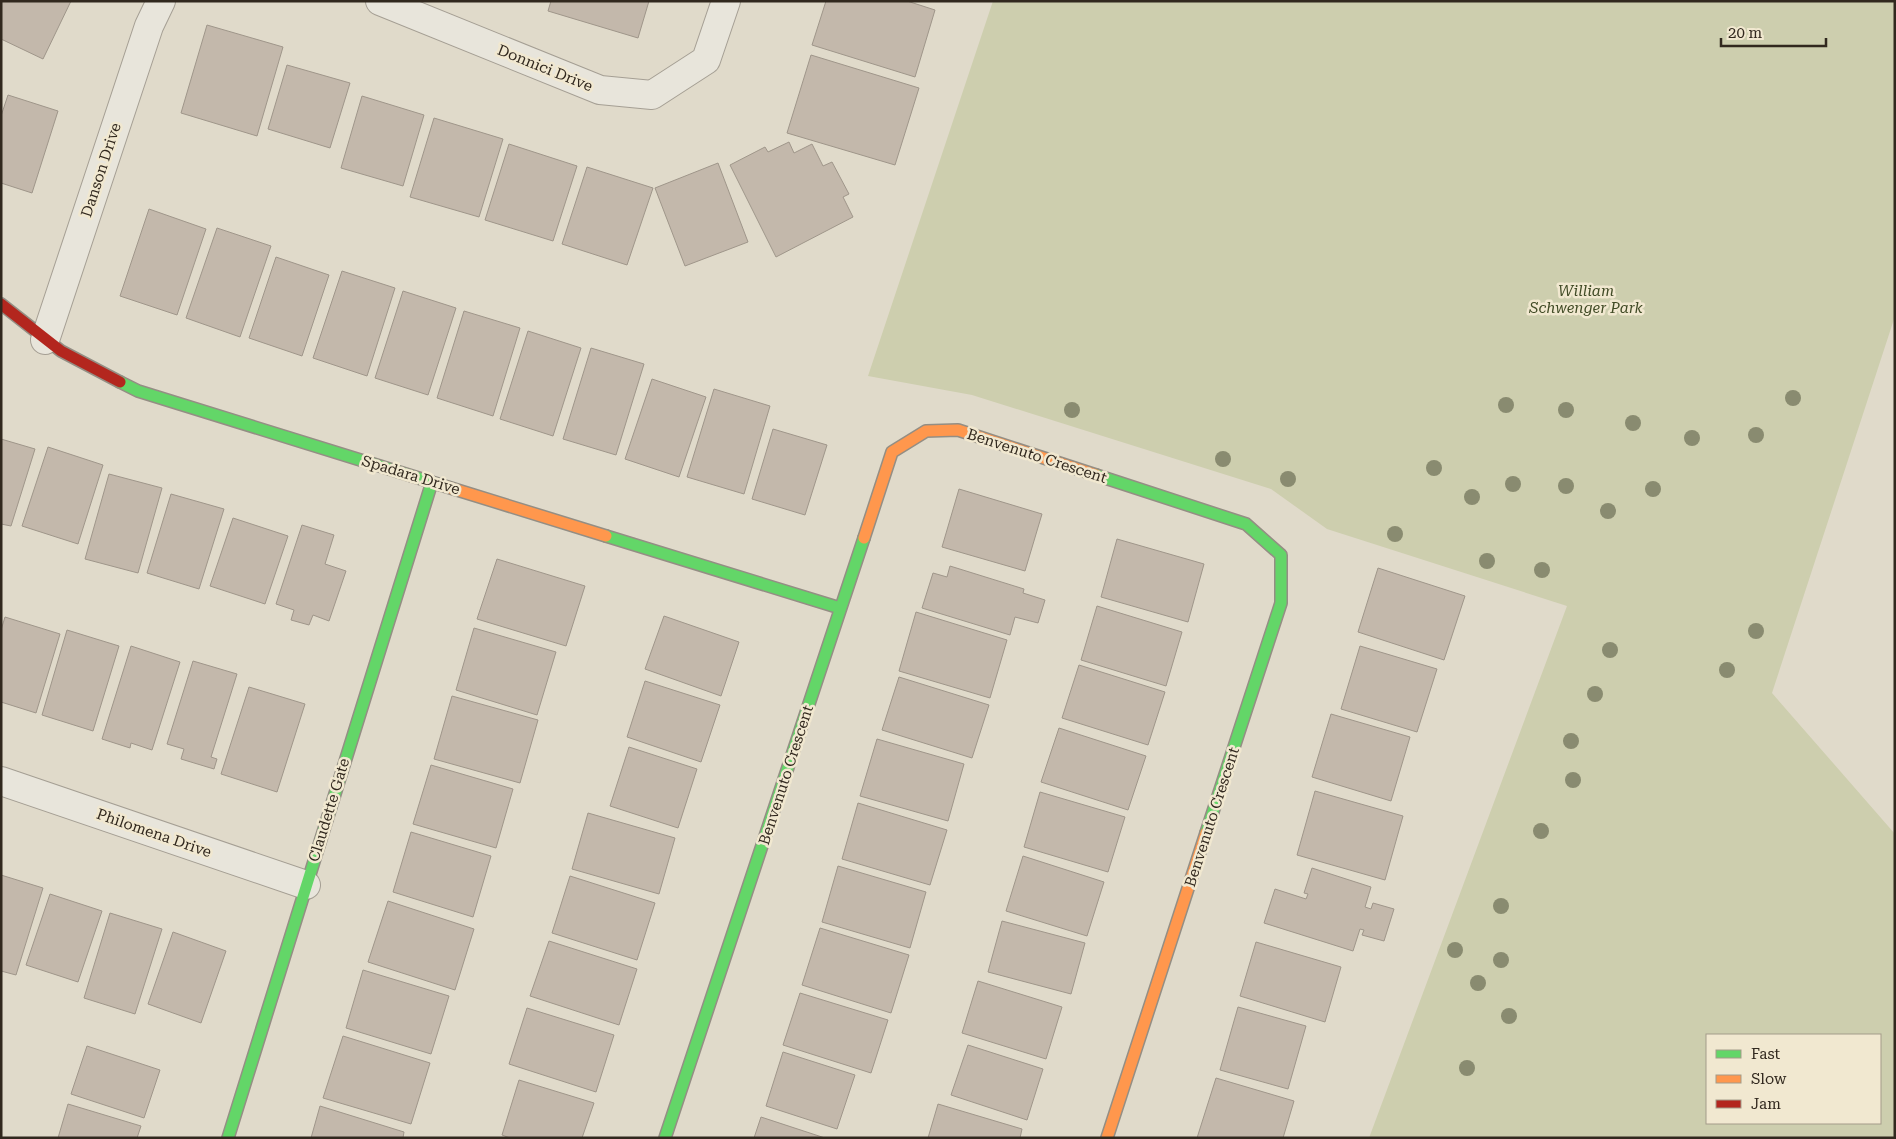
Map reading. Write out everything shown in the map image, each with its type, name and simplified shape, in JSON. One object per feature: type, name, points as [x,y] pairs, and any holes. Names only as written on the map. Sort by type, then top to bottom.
[{"type":"street","name":"Danson Drive","points":[[45,340],[149,26],[161,1]]},
{"type":"street","name":"Donnici Drive","points":[[380,1],[600,90],[652,95],[706,60],[726,1]]},
{"type":"street","name":"Spadara Drive","points":[[1,304],[61,351],[138,391],[840,608]]},
{"type":"street","name":"Benvenuto Crescent","points":[[665,1138],[892,452],[926,431],[958,430],[1246,524],[1281,555],[1282,603],[1107,1138]]},
{"type":"street","name":"Claudette Gate","points":[[228,1138],[432,482]]},
{"type":"street","name":"Philomena Drive","points":[[1,781],[306,885]]},
{"type":"green space","name":"William Schwenger Park","points":[[993,1],[1895,1],[1895,316],[1772,693],[1895,834],[1895,1138],[1369,1138],[1567,606],[1327,529],[1271,489],[972,395],[868,376]]},
{"type":"building","points":[[1,1],[71,1],[43,59],[1,39]]},
{"type":"building","points":[[551,1],[649,1],[638,38],[548,11]]},
{"type":"building","points":[[826,1],[907,1],[935,10],[915,77],[812,45]]},
{"type":"building","points":[[207,25],[283,47],[257,136],[181,113]]},
{"type":"building","points":[[811,55],[919,88],[895,165],[787,133]]},
{"type":"building","points":[[287,65],[350,83],[330,148],[268,129]]},
{"type":"building","points":[[8,95],[58,111],[32,193],[1,183],[1,116]]},
{"type":"building","points":[[362,96],[424,115],[403,186],[341,168]]},
{"type":"building","points":[[434,118],[503,139],[479,217],[410,197]]},
{"type":"building","points":[[789,142],[794,153],[812,144],[823,166],[832,162],[849,194],[843,197],[853,217],[776,257],[730,165],[765,147],[768,152]]},
{"type":"building","points":[[509,144],[577,166],[553,241],[485,220]]},
{"type":"building","points":[[718,163],[748,242],[685,266],[655,188]]},
{"type":"building","points":[[587,167],[653,188],[627,265],[562,244]]},
{"type":"building","points":[[149,209],[206,229],[177,315],[120,296]]},
{"type":"building","points":[[217,228],[271,246],[240,337],[186,318]]},
{"type":"building","points":[[276,257],[329,275],[302,356],[249,338]]},
{"type":"building","points":[[342,271],[395,288],[367,376],[313,358]]},
{"type":"building","points":[[403,291],[456,308],[428,395],[375,378]]},
{"type":"building","points":[[464,311],[520,328],[493,416],[437,398]]},
{"type":"building","points":[[528,331],[581,348],[553,436],[500,419]]},
{"type":"building","points":[[591,348],[644,364],[616,455],[563,439]]},
{"type":"building","points":[[652,379],[706,397],[679,477],[625,459]]},
{"type":"building","points":[[714,389],[770,406],[744,494],[687,477]]},
{"type":"building","points":[[773,429],[827,445],[805,515],[752,499]]},
{"type":"building","points":[[1,439],[35,449],[11,526],[1,524]]},
{"type":"building","points":[[48,447],[103,465],[78,544],[22,526]]},
{"type":"building","points":[[109,474],[162,488],[138,573],[85,559]]},
{"type":"building","points":[[959,489],[1042,514],[1025,571],[942,547]]},
{"type":"building","points":[[171,494],[224,509],[199,589],[147,573]]},
{"type":"building","points":[[233,518],[288,536],[265,604],[210,586]]},
{"type":"building","points":[[302,525],[334,535],[325,564],[346,571],[329,621],[313,615],[309,625],[291,620],[294,610],[276,604]]},
{"type":"building","points":[[1117,539],[1204,564],[1188,622],[1101,597]]},
{"type":"building","points":[[497,559],[585,586],[566,646],[477,619]]},
{"type":"building","points":[[950,566],[1024,589],[1023,593],[1045,600],[1038,623],[1015,617],[1010,635],[922,608],[933,573],[947,577]]},
{"type":"building","points":[[1378,568],[1465,596],[1444,660],[1358,632]]},
{"type":"building","points":[[1097,606],[1182,632],[1166,686],[1081,660]]},
{"type":"building","points":[[916,612],[1007,640],[990,698],[899,671]]},
{"type":"building","points":[[664,616],[739,642],[721,696],[645,669]]},
{"type":"building","points":[[5,617],[60,634],[36,713],[1,702],[1,630]]},
{"type":"building","points":[[474,628],[556,652],[537,715],[456,690]]},
{"type":"building","points":[[67,630],[119,646],[93,731],[42,715]]},
{"type":"building","points":[[131,646],[180,662],[152,750],[131,743],[130,748],[102,739]]},
{"type":"building","points":[[1360,646],[1437,669],[1417,732],[1341,709]]},
{"type":"building","points":[[193,661],[237,674],[211,757],[217,759],[214,769],[181,759],[184,749],[167,744]]},
{"type":"building","points":[[1079,665],[1165,692],[1148,745],[1062,718]]},
{"type":"building","points":[[899,677],[989,705],[972,758],[882,730]]},
{"type":"building","points":[[645,681],[720,705],[701,762],[627,737]]},
{"type":"building","points":[[249,687],[305,704],[277,792],[221,774]]},
{"type":"building","points":[[452,696],[538,720],[520,783],[434,759]]},
{"type":"building","points":[[1331,714],[1410,737],[1391,801],[1312,777]]},
{"type":"building","points":[[1059,728],[1146,756],[1128,810],[1041,782]]},
{"type":"building","points":[[877,739],[964,764],[948,821],[860,796]]},
{"type":"building","points":[[629,747],[697,769],[678,828],[610,806]]},
{"type":"building","points":[[431,765],[513,789],[496,848],[413,824]]},
{"type":"building","points":[[1315,791],[1403,816],[1385,880],[1297,855]]},
{"type":"building","points":[[1040,792],[1125,817],[1108,872],[1024,847]]},
{"type":"building","points":[[858,803],[947,830],[930,885],[842,859]]},
{"type":"building","points":[[588,813],[675,838],[659,894],[572,869]]},
{"type":"building","points":[[411,832],[491,856],[473,917],[393,892]]},
{"type":"building","points":[[1023,856],[1104,882],[1087,936],[1006,911]]},
{"type":"building","points":[[838,866],[926,892],[910,948],[822,922]]},
{"type":"building","points":[[1312,868],[1371,887],[1365,907],[1371,909],[1373,903],[1394,909],[1384,941],[1362,935],[1364,930],[1360,929],[1353,951],[1264,923],[1275,889],[1306,899],[1308,894],[1304,893]]},
{"type":"building","points":[[1,875],[43,888],[16,975],[1,971]]},
{"type":"building","points":[[570,876],[655,903],[637,960],[552,933]]},
{"type":"building","points":[[50,894],[102,911],[78,982],[26,965]]},
{"type":"building","points":[[388,901],[474,929],[455,990],[368,962]]},
{"type":"building","points":[[110,913],[162,929],[135,1014],[84,998]]},
{"type":"building","points":[[1002,921],[1085,943],[1071,994],[988,972]]},
{"type":"building","points":[[820,928],[909,955],[891,1013],[802,985]]},
{"type":"building","points":[[173,932],[226,951],[201,1023],[148,1004]]},
{"type":"building","points":[[549,941],[637,969],[619,1025],[530,996]]},
{"type":"building","points":[[1256,942],[1341,967],[1325,1022],[1240,996]]},
{"type":"building","points":[[363,970],[449,996],[431,1054],[346,1028]]},
{"type":"building","points":[[978,981],[1062,1007],[1046,1059],[962,1033]]},
{"type":"building","points":[[800,993],[888,1020],[871,1073],[783,1045]]},
{"type":"building","points":[[1238,1007],[1306,1026],[1288,1089],[1220,1070]]},
{"type":"building","points":[[527,1008],[614,1035],[596,1092],[509,1064]]},
{"type":"building","points":[[343,1036],[430,1063],[411,1124],[323,1098]]},
{"type":"building","points":[[968,1045],[1043,1069],[1027,1120],[951,1095]]},
{"type":"building","points":[[87,1046],[160,1070],[144,1118],[71,1094]]},
{"type":"building","points":[[783,1052],[855,1075],[837,1129],[766,1106]]},
{"type":"building","points":[[1216,1078],[1294,1101],[1283,1138],[1197,1138]]},
{"type":"building","points":[[519,1080],[594,1103],[582,1138],[510,1138],[502,1135]]},
{"type":"building","points":[[68,1104],[141,1126],[137,1138],[58,1138]]},
{"type":"building","points":[[938,1104],[1022,1129],[1020,1138],[928,1138]]},
{"type":"building","points":[[320,1106],[404,1132],[403,1138],[311,1138]]},
{"type":"building","points":[[761,1117],[825,1138],[754,1138]]},
{"type":"traffic: fast","points":[[120,382],[138,391],[441,485]]},
{"type":"traffic: fast","points":[[1096,475],[1246,524],[1281,555],[1281,603],[1206,833]]},
{"type":"traffic: fast","points":[[228,1138],[432,482]]},
{"type":"traffic: fast","points":[[606,536],[840,608]]},
{"type":"traffic: fast","points":[[665,1138],[864,538]]},
{"type":"traffic: slow","points":[[864,538],[892,452],[926,431],[958,430],[1096,475]]},
{"type":"traffic: slow","points":[[441,485],[606,536]]},
{"type":"traffic: slow","points":[[1107,1138],[1206,833]]},
{"type":"traffic: jam","points":[[1,304],[61,351],[120,382]]}]
